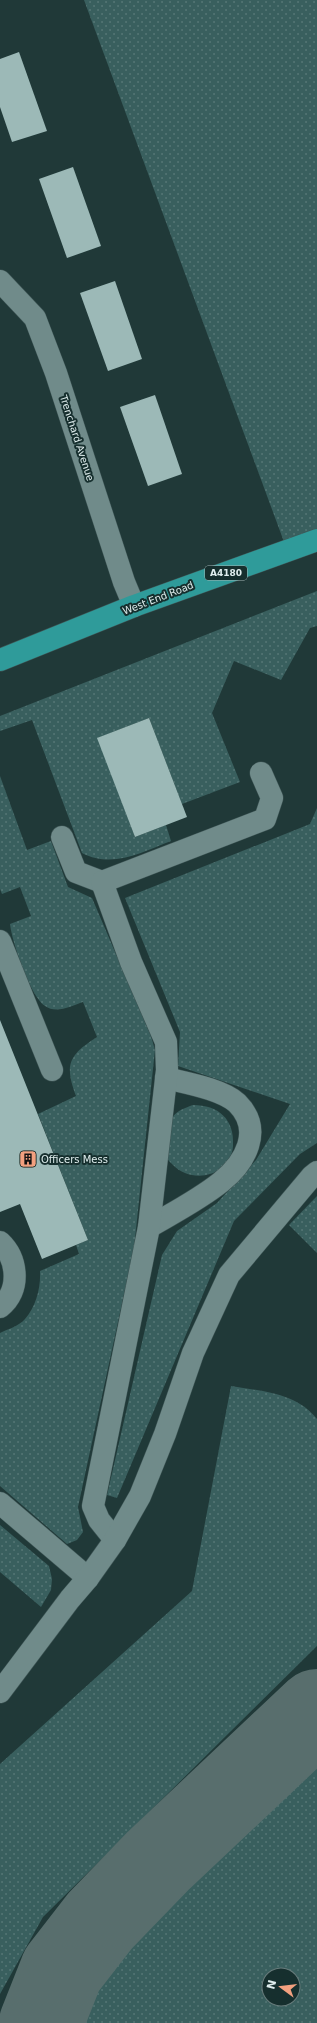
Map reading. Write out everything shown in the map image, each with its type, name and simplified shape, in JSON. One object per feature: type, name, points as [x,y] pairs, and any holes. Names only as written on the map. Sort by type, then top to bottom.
[{"type":"main road","name":"West End Road","points":[[0,660],[134,606],[317,540]]},
{"type":"street","name":"Trenchard Avenue","points":[[0,281],[35,318],[59,380],[124,582],[134,606]]},
{"type":"street","points":[[62,836],[76,872],[102,882],[265,819],[272,798],[261,773]]},
{"type":"street","points":[[102,882],[131,962],[166,1042],[166,1078],[149,1227],[93,1506],[99,1520],[115,1540]]},
{"type":"street","points":[[0,941],[52,1070]]},
{"type":"street","points":[[149,1227],[220,1182],[236,1168],[249,1148],[251,1130],[237,1103],[222,1094],[202,1087],[166,1078]]},
{"type":"street","points":[[0,1692],[70,1599],[88,1578],[115,1540],[140,1496],[165,1434],[193,1353],[228,1275],[317,1172]]},
{"type":"street","points":[[0,1242],[6,1248],[14,1268],[14,1285],[10,1297],[0,1307]]},
{"type":"street","points":[[0,1504],[88,1578]]},
{"type":"shaded area","points":[[84,0],[317,0],[317,539],[287,550]]},
{"type":"shaded area","points":[[317,591],[317,626],[310,628],[281,680],[234,661],[212,713],[240,782],[182,804],[149,718],[98,738],[135,837],[166,825],[171,841],[138,854],[116,859],[94,858],[82,853],[32,720],[0,731],[0,716]]},
{"type":"shaded area","points":[[0,776],[27,850],[51,841],[68,887],[92,898],[151,1036],[155,1050],[134,1248],[78,1507],[83,1532],[77,1540],[67,1544],[0,1486],[0,1333],[20,1324],[29,1314],[37,1296],[40,1284],[40,1271],[79,1254],[76,1245],[88,1240],[38,1114],[76,1096],[70,1076],[72,1061],[80,1049],[97,1037],[83,1002],[69,1007],[54,1009],[45,1006],[39,1000],[33,992],[18,955],[10,924],[31,916],[20,887],[2,894],[0,889]]},
{"type":"shaded area","points":[[317,808],[317,1143],[300,1154],[234,1221],[117,1498],[107,1495],[162,1255],[177,1231],[217,1203],[256,1160],[290,1104],[178,1066],[180,1032],[125,898],[310,824]]},
{"type":"shaded area","points":[[193,1105],[210,1108],[223,1115],[228,1121],[233,1136],[231,1156],[225,1164],[218,1170],[200,1176],[190,1175],[181,1171],[166,1158],[164,1153],[169,1126],[173,1117],[178,1111]]},
{"type":"shaded area","points":[[317,1196],[317,1253],[289,1225]]},
{"type":"shaded area","points":[[231,1386],[266,1392],[289,1398],[309,1410],[317,1419],[317,1646],[43,1917],[0,1994],[0,1764],[192,1591]]},
{"type":"shaded area","points":[[0,1525],[49,1566],[52,1579],[51,1590],[41,1607],[0,1572]]},
{"type":"shaded area","points":[[317,1763],[317,2023],[81,2023],[96,1978]]},
{"type":"building","points":[[19,52],[47,131],[12,142],[0,107],[0,59]]},
{"type":"building","points":[[73,167],[101,246],[67,258],[39,179]]},
{"type":"building","points":[[115,281],[142,359],[108,371],[80,293]]},
{"type":"building","points":[[155,395],[182,474],[148,486],[120,407]]},
{"type":"building","points":[[149,718],[187,817],[135,837],[97,738]]},
{"type":"building","name":"Officers Mess","points":[[0,1020],[88,1240],[42,1259],[20,1204],[0,1212]]},
{"type":"taxiway","points":[[41,2023],[62,1970],[100,1921],[158,1861],[317,1711]]},
{"type":"place","name":"Officers Mess","points":[[28,1159]]}]
